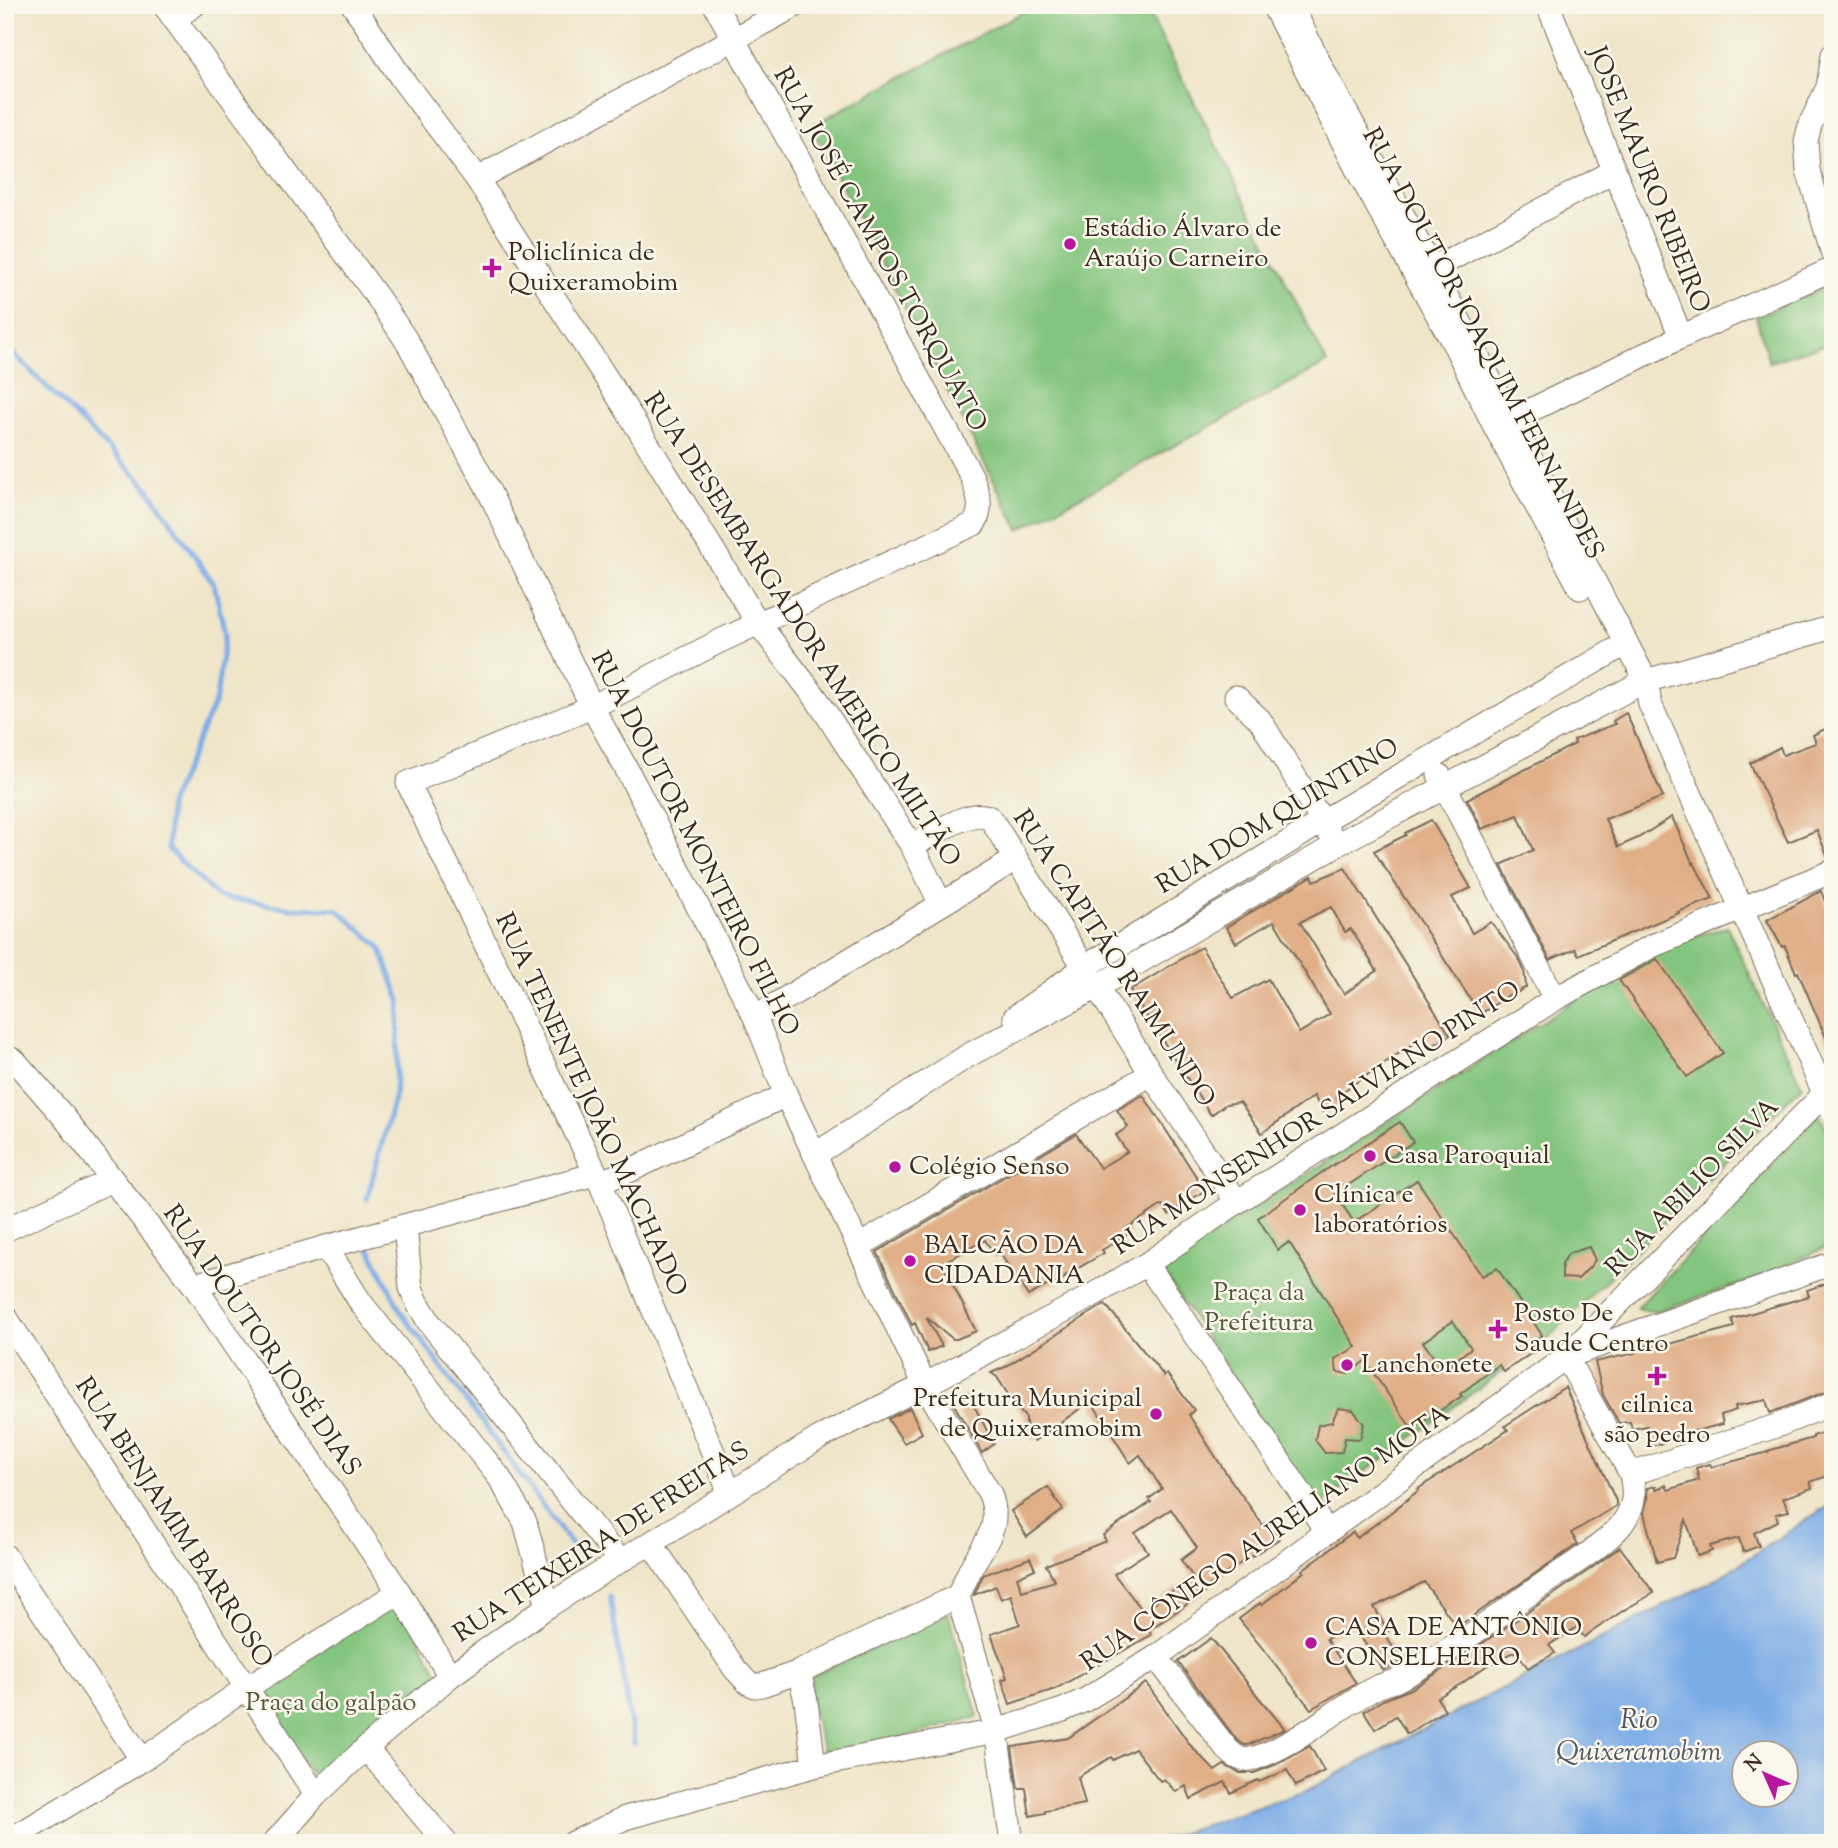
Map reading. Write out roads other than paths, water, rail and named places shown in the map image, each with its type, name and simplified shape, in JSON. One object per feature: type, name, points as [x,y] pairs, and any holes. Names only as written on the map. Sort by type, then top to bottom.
[{"type":"street","points":[[169,12],[194,5]]},
{"type":"street","name":"RUA DESEMBARGADOR AMERICO MILTÃO","points":[[353,5],[402,79],[477,179],[624,404],[758,623],[816,698],[912,846],[942,904]]},
{"type":"street","name":"RUA JOSÉ CAMPOS TORQUATO","points":[[715,5],[972,477],[980,504],[978,518],[974,524],[758,623]]},
{"type":"street","points":[[477,179],[796,5]]},
{"type":"street","name":"RUA DOUTOR JOAQUIM FERNANDES","points":[[1273,5],[1361,177],[1456,348],[1503,424]]},
{"type":"street","name":"RUA DOUTOR JOAQUIM FERNANDES","points":[[1291,5],[1324,72],[1432,268],[1503,424],[1650,704],[1830,1099]]},
{"type":"street","name":"JOSE MAURO RIBEIRO","points":[[1548,5],[1681,337]]},
{"type":"street","name":"RUA DOUTOR MONTEIRO FILHO","points":[[169,12],[370,287],[408,344],[486,485],[592,707],[632,778],[755,1017],[786,1095],[925,1385],[993,1502],[992,1530],[958,1597]]},
{"type":"street","points":[[1833,55],[1828,87],[1810,125],[1806,141],[1808,170],[1833,254]]},
{"type":"street","points":[[1432,268],[1614,171]]},
{"type":"street","points":[[1503,424],[1681,337],[1833,270]]},
{"type":"street","points":[[592,707],[758,623]]},
{"type":"street","name":"RUA DOM QUINTINO","points":[[816,1154],[970,1055],[1097,987],[1336,845],[1640,684],[1833,627]]},
{"type":"street","name":"RUA DOM QUINTINO","points":[[970,1055],[1009,1021],[1085,967],[1323,821],[1620,648]]},
{"type":"street","points":[[1237,696],[1260,720],[1336,845]]},
{"type":"street","name":"RUA TENENTE JOÃO MACHADO","points":[[592,707],[408,783],[598,1178],[730,1493]]},
{"type":"street","points":[[1430,758],[1555,999]]},
{"type":"street","name":"RUA CAPITÃO RAIMUNDO","points":[[912,846],[965,818],[982,814],[991,819],[1151,1074],[1237,1202]]},
{"type":"street","points":[[755,1017],[1016,859]]},
{"type":"street","name":"RUA MONSENHOR SALVIANO PINTO","points":[[925,1385],[1147,1264],[1237,1202],[1555,999],[1652,946],[1833,871]]},
{"type":"street","name":"RUA DOUTOR JOSÉ DIAS","points":[[5,1056],[15,1061],[48,1099],[194,1285],[399,1592],[450,1675]]},
{"type":"street","points":[[859,1246],[1151,1074]]},
{"type":"street","points":[[194,1285],[405,1226],[629,1171],[786,1095]]},
{"type":"street","name":"RUA ABILIO SILVA","points":[[1566,1357],[1830,1099]]},
{"type":"street","points":[[5,1230],[112,1180]]},
{"type":"street","points":[[405,1226],[411,1288],[429,1322],[620,1561]]},
{"type":"street","points":[[326,1247],[361,1303],[499,1477],[524,1522],[548,1606]]},
{"type":"street","name":"RUA CÔNEGO AURELIANO MOTA","points":[[573,1843],[625,1818],[814,1766],[996,1731],[1063,1710],[1085,1700],[1156,1657],[1566,1357],[1833,1263]]},
{"type":"street","points":[[1147,1264],[1327,1532]]},
{"type":"street","name":"RUA BENJAMIM BARROSO","points":[[5,1316],[316,1795]]},
{"type":"street","points":[[1156,1657],[1234,1756],[1243,1760],[1255,1758],[1298,1737],[1376,1688],[1433,1660],[1570,1566],[1611,1535],[1628,1515],[1633,1483],[1566,1357]]},
{"type":"street","name":"RUA TEIXEIRA DE FREITAS","points":[[274,1843],[316,1795],[450,1675],[548,1606],[819,1438],[925,1385]]},
{"type":"street","points":[[1633,1483],[1833,1403]]},
{"type":"street","points":[[651,1543],[735,1669],[748,1683],[755,1686],[799,1672],[958,1597],[996,1731],[1012,1843]]},
{"type":"street","points":[[5,1556],[142,1760]]},
{"type":"street","points":[[5,1843],[142,1760],[246,1688],[399,1592]]},
{"type":"street","points":[[799,1672],[806,1701],[814,1766]]},
{"type":"street","points":[[366,1748],[446,1843]]},
{"type":"water","name":"Rio Quixeramobim","points":[[1833,1505],[1833,1843],[1152,1843],[1306,1791],[1715,1580]]},
{"type":"waterway","points":[[5,345],[147,487],[214,584],[225,634],[216,699],[169,805],[168,849],[218,897],[291,908],[337,909],[380,947],[400,1000],[395,1095],[367,1199]]},
{"type":"waterway","points":[[370,1249],[401,1312],[573,1547]]},
{"type":"waterway","points":[[610,1597],[634,1744]]},
{"type":"place","name":"Estádio Álvaro de Araújo Carneiro","points":[[1070,244]]},
{"type":"place","name":"Policlínica de Quixeramobim","points":[[492,268]]},
{"type":"place","name":"Casa Paroquial","points":[[1370,1156]]},
{"type":"place","name":"Colégio Senso","points":[[895,1167]]},
{"type":"place","name":"Clínica e laboratórios","points":[[1300,1210]]},
{"type":"place","name":"BALCÃO DA CIDADANIA","points":[[910,1261]]},
{"type":"place","name":"Posto De Saude Centro","points":[[1498,1329]]},
{"type":"place","name":"Lanchonete","points":[[1347,1365]]},
{"type":"place","name":"cilnica são pedro","points":[[1657,1376]]},
{"type":"place","name":"Prefeitura Municipal de Quixeramobim","points":[[1156,1414]]},
{"type":"place","name":"CASA DE ANTÔNIO CONSELHEIRO","points":[[1311,1643]]},
{"type":"park label","name":"Praça da Prefeitura","points":[[1259,1308]]},
{"type":"park label","name":"Praça do galpão","points":[[331,1703]]}]
